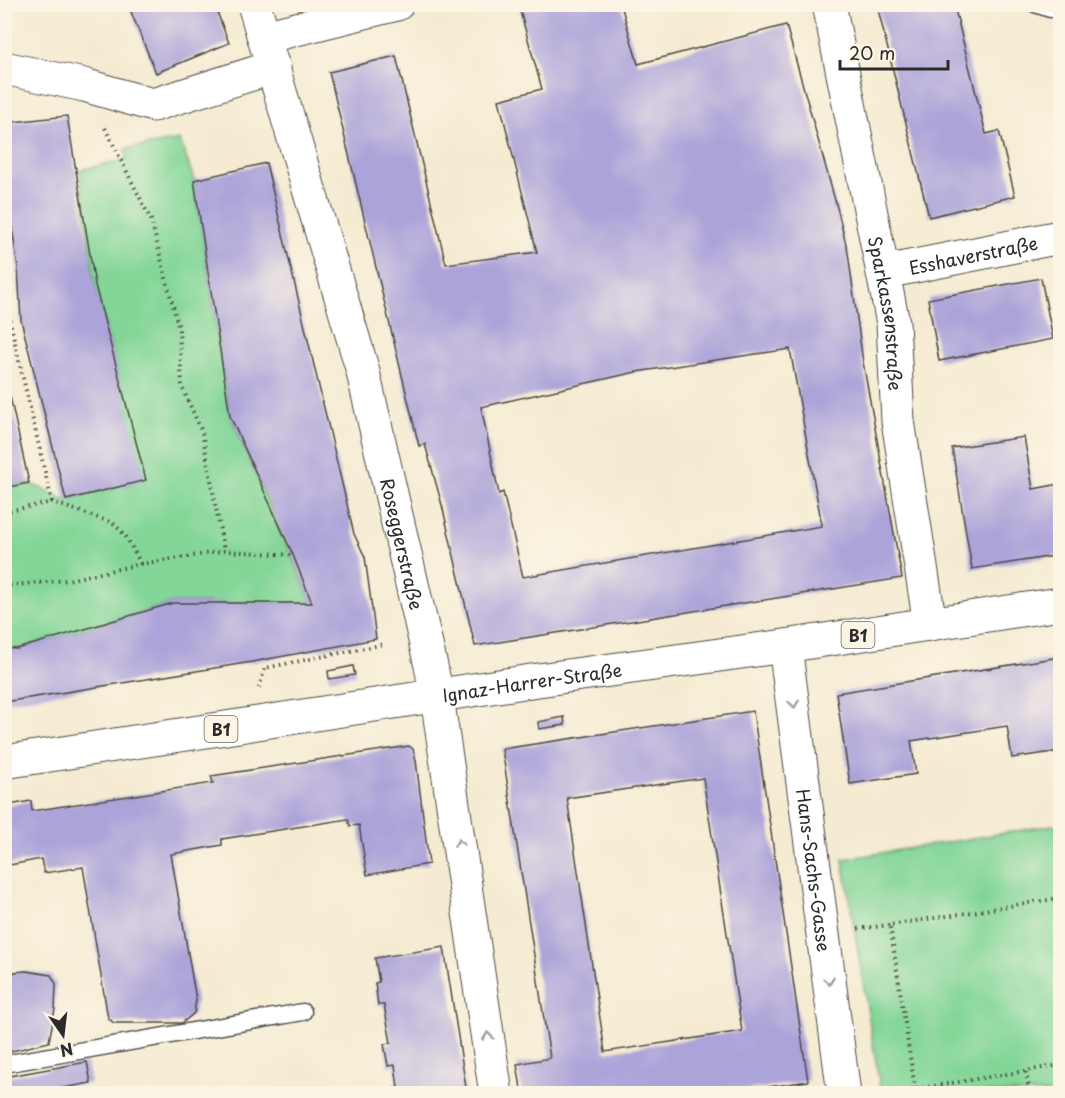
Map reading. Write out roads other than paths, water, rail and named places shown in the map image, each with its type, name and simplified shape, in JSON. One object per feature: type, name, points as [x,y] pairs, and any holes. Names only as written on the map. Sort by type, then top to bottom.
[{"type":"street","name":"Roseggerstraße","points":[[254,4],[362,368],[437,697],[496,1094]]},
{"type":"street","points":[[4,68],[84,85],[153,105],[269,52],[397,4]]},
{"type":"street","name":"Sparkassenstraße","points":[[829,4],[885,272],[893,323],[898,421],[930,624]]},
{"type":"street","name":"Esshaverstraße","points":[[885,272],[1060,237]]},
{"type":"street","name":"Ignaz-Harrer-Straße","points":[[4,762],[531,681],[785,646],[1060,604]]},
{"type":"street","name":"Hans-Sachs-Gasse","points":[[785,646],[844,1094]]},
{"type":"lane","points":[[1035,4],[1050,9],[1060,6]]},
{"type":"lane","points":[[4,1064],[303,1012]]}]
